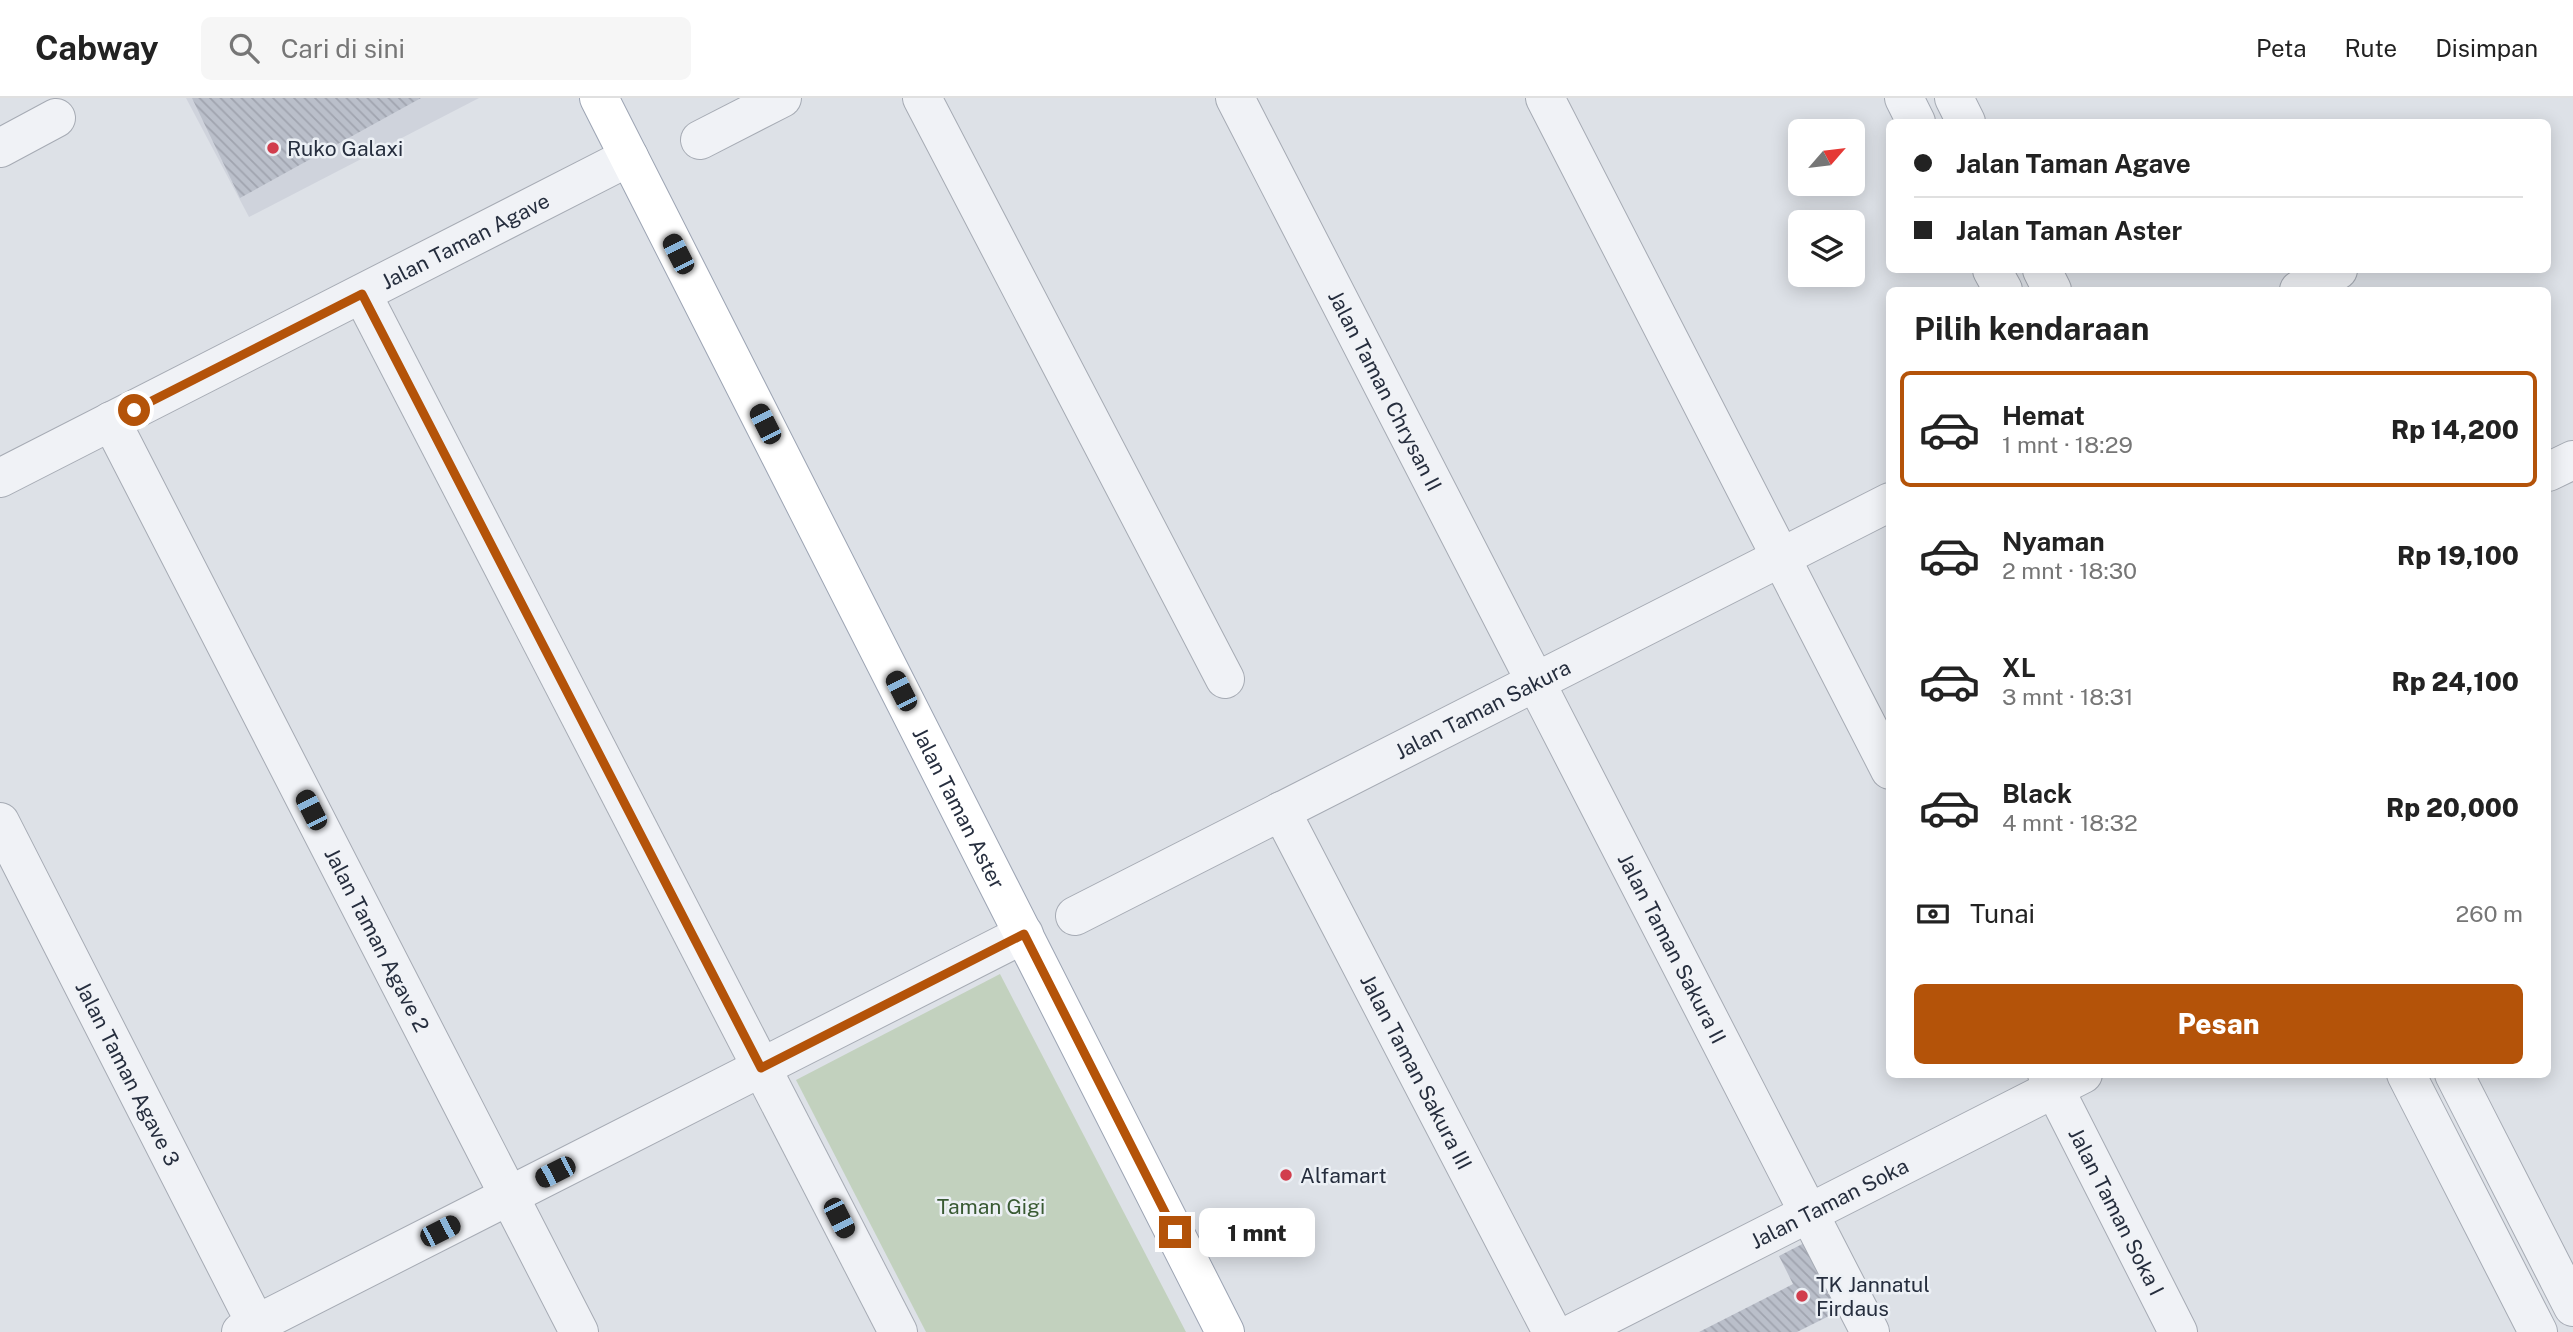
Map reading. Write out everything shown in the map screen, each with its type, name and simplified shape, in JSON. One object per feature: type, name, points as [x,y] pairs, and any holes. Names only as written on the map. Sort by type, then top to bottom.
[{"type":"main road","name":"Jalan Taman Aster","points":[[598,98],[1225,1332]]},
{"type":"street","points":[[700,140],[782,98]]},
{"type":"street","points":[[922,98],[1225,679]]},
{"type":"street","name":"Jalan Taman Chrysan II","points":[[1235,98],[1536,682]]},
{"type":"street","points":[[1545,98],[1886,762]]},
{"type":"street","points":[[1904,98],[1914,119]]},
{"type":"street","points":[[1954,98],[1964,119]]},
{"type":"street","points":[[0,148],[56,118]]},
{"type":"street","name":"Jalan Taman Agave","points":[[0,478],[629,157]]},
{"type":"street","points":[[2305,287],[2332,273]]},
{"type":"street","points":[[362,294],[898,1332]]},
{"type":"street","name":"Jalan Taman Agave 2","points":[[111,421],[579,1332]]},
{"type":"street","points":[[2551,471],[2573,460]]},
{"type":"street","name":"Jalan Taman Sakura","points":[[1075,916],[1886,504]]},
{"type":"street","name":"Jalan Taman Sakura II","points":[[1536,682],[1870,1332]]},
{"type":"street","name":"Jalan Taman Sakura III","points":[[1281,811],[1552,1332]]},
{"type":"street","name":"Jalan Taman Agave 3","points":[[0,821],[253,1329]]},
{"type":"street","points":[[253,1329],[1024,934]]},
{"type":"street","points":[[2408,1078],[2538,1332]]},
{"type":"street","points":[[2456,1078],[2573,1307]]},
{"type":"street","name":"Jalan Taman Soka","points":[[1575,1332],[1809,1214],[2061,1079]]},
{"type":"street","name":"Jalan Taman Soka I","points":[[2061,1079],[2178,1332]]},
{"type":"shaded area","name":"Ruko Galaxi","points":[[186,98],[479,98],[249,217]]},
{"type":"green space","name":"Taman Gigi","points":[[1000,974],[1186,1332],[926,1332],[796,1080]]},
{"type":"building","name":"Ruko Galaxi","points":[[192,98],[421,98],[240,198]]},
{"type":"building","name":"TK Jannatul Firdaus","points":[[1808,1241],[1843,1309],[1797,1332],[1699,1332],[1793,1284],[1779,1256]]},
{"type":"place","name":"Ruko Galaxi","points":[[273,148]]},
{"type":"place","name":"Alfamart","points":[[1286,1175]]},
{"type":"place","name":"TK Jannatul Firdaus","points":[[1802,1296]]},
{"type":"route","points":[[134,410],[362,294],[761,1068],[1024,934],[1175,1232]]}]
